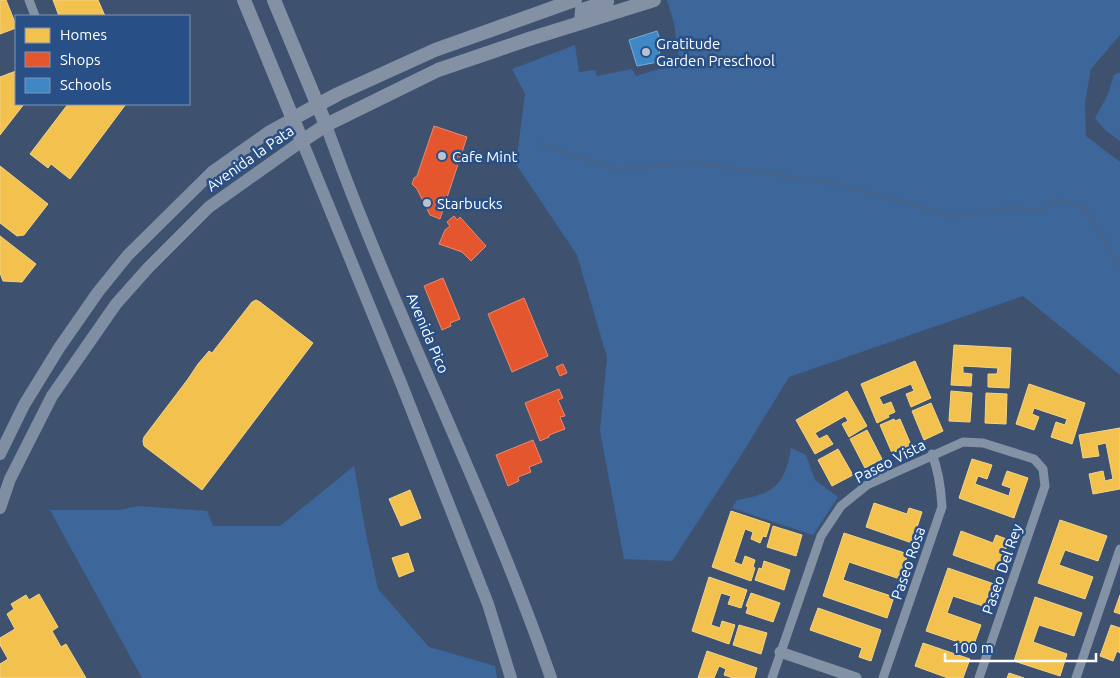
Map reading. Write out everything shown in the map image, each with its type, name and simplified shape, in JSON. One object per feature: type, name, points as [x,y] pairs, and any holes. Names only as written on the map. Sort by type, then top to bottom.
[{"type":"highway","points":[[244,0],[302,140]]},
{"type":"highway","name":"Avenida Pico","points":[[274,0],[326,125]]},
{"type":"highway","name":"Avenida la Pata","points":[[292,119],[338,94],[435,50],[575,0]]},
{"type":"highway","points":[[581,22],[582,10],[607,2],[607,0]]},
{"type":"highway","name":"Avenida la Pata","points":[[302,140],[326,125],[438,70],[581,22],[654,0]]},
{"type":"main road","name":"Avenida la Pata","points":[[0,454],[24,406],[59,348],[98,292],[128,255],[212,172],[270,131],[292,119]]},
{"type":"main road","name":"Avenida Pico","points":[[326,125],[368,235],[504,553],[551,678]]},
{"type":"main road","name":"Avenida la Pata","points":[[0,508],[10,479],[52,396],[116,304],[148,268],[209,207],[302,140]]},
{"type":"main road","points":[[302,140],[488,604],[511,678]]},
{"type":"street","points":[[29,0],[35,15]]},
{"type":"street","name":"Paseo Vista","points":[[772,678],[821,536],[841,506],[866,485],[962,442],[983,443],[1034,459],[1043,469]]},
{"type":"street","name":"Paseo Rosa","points":[[883,678],[942,507],[940,482],[932,454]]},
{"type":"street","name":"Paseo Del Rey","points":[[979,678],[1045,486],[1043,469]]},
{"type":"street","points":[[1076,678],[1120,549]]},
{"type":"street","points":[[780,652],[856,678]]},
{"type":"shaded area","points":[[667,0],[1120,0],[1120,35],[1091,69],[1085,103],[1086,136],[1120,162],[1120,375],[1023,296],[789,377],[740,457],[672,561],[624,559],[600,431],[607,357],[577,255],[516,164],[525,94],[512,69],[575,45],[579,72],[595,70],[597,76],[632,69],[636,76],[659,69],[680,67],[674,23]]},
{"type":"shaded area","points":[[1120,72],[1120,141],[1106,131],[1095,118],[1108,94],[1114,75]]},
{"type":"shaded area","points":[[791,448],[806,455],[815,480],[838,497],[813,535],[732,508],[737,500],[760,495],[781,480]]},
{"type":"shaded area","points":[[354,466],[378,589],[429,647],[495,666],[497,678],[142,678],[50,510],[119,510],[139,506],[207,511],[213,526],[280,526]]},
{"type":"building: Homes","points":[[0,0],[6,0],[15,22],[15,28],[0,34]]},
{"type":"building: Homes","points":[[53,0],[98,0],[105,15],[59,15]]},
{"type":"building: Homes","points":[[15,71],[15,105],[23,105],[0,135],[0,77]]},
{"type":"building: Homes","points":[[67,105],[125,105],[70,179],[51,164],[48,168],[30,154]]},
{"type":"building: Homes","points":[[0,166],[48,204],[24,235],[17,236],[0,223]]},
{"type":"building: Homes","points":[[0,236],[36,264],[22,282],[3,281],[0,273]]},
{"type":"building: Homes","points":[[256,300],[313,343],[202,490],[144,446],[144,437],[198,364],[209,351],[212,353],[252,302]]},
{"type":"building: Homes","points":[[954,345],[1011,348],[1009,388],[988,387],[988,374],[997,374],[998,368],[963,366],[963,373],[972,374],[971,386],[951,385]]},
{"type":"building: Homes","points":[[915,361],[931,398],[911,407],[906,394],[914,391],[911,384],[879,397],[883,405],[891,402],[895,412],[877,423],[861,384]]},
{"type":"building: Homes","points":[[1029,384],[1085,403],[1072,444],[1051,437],[1056,422],[1065,425],[1067,419],[1034,408],[1032,414],[1039,417],[1034,430],[1016,424]]},
{"type":"building: Homes","points":[[847,391],[867,426],[849,437],[842,424],[848,421],[845,416],[815,433],[819,439],[827,435],[833,444],[815,454],[796,420]]},
{"type":"building: Homes","points":[[951,391],[972,393],[970,422],[949,421]]},
{"type":"building: Homes","points":[[986,393],[1007,394],[1006,424],[985,423]]},
{"type":"building: Homes","points":[[931,403],[943,431],[924,440],[912,411]]},
{"type":"building: Homes","points":[[894,419],[895,421],[900,419],[911,445],[892,453],[880,425]]},
{"type":"building: Homes","points":[[1120,428],[1120,489],[1093,494],[1089,474],[1103,471],[1105,481],[1113,479],[1106,443],[1097,445],[1099,456],[1083,458],[1079,435]]},
{"type":"building: Homes","points":[[867,430],[882,459],[865,468],[850,439]]},
{"type":"building: Homes","points":[[838,449],[853,475],[832,486],[818,460]]},
{"type":"building: Homes","points":[[972,459],[992,465],[987,479],[978,476],[975,484],[1009,496],[1011,488],[1002,485],[1007,471],[1028,478],[1014,518],[959,498]]},
{"type":"building: Homes","points":[[410,490],[421,518],[401,526],[389,499]]},
{"type":"building: Homes","points":[[874,503],[907,514],[909,508],[922,512],[912,543],[866,527]]},
{"type":"building: Homes","points":[[731,511],[770,524],[766,537],[763,536],[760,543],[751,539],[753,532],[745,529],[734,562],[742,565],[745,556],[755,560],[751,581],[712,567]]},
{"type":"building: Homes","points":[[1060,520],[1107,536],[1098,561],[1065,550],[1059,565],[1093,577],[1085,599],[1038,583]]},
{"type":"building: Homes","points":[[773,526],[802,535],[796,556],[767,547]]},
{"type":"building: Homes","points":[[961,531],[993,543],[996,535],[1009,540],[998,571],[953,555]]},
{"type":"building: Homes","points":[[844,533],[908,554],[900,579],[849,562],[843,580],[894,597],[887,618],[823,596]]},
{"type":"building: Homes","points":[[408,553],[414,571],[399,577],[392,558]]},
{"type":"building: Homes","points":[[764,561],[790,570],[784,590],[755,580],[759,568],[762,569]]},
{"type":"building: Homes","points":[[948,568],[994,584],[986,607],[953,596],[947,613],[981,625],[973,647],[926,631]]},
{"type":"building: Homes","points":[[709,577],[747,590],[741,608],[728,604],[731,596],[721,593],[711,625],[720,628],[722,621],[735,625],[729,644],[692,631]]},
{"type":"building: Homes","points":[[751,593],[780,603],[773,622],[746,613],[748,607],[746,606]]},
{"type":"building: Homes","points":[[39,594],[58,627],[52,631],[61,647],[66,644],[86,678],[0,678],[0,664],[8,659],[0,645],[0,638],[15,629],[7,614],[14,609],[11,604],[26,595],[29,600]]},
{"type":"building: Homes","points":[[1120,595],[1120,614],[1114,612]]},
{"type":"building: Homes","points":[[1035,597],[1082,613],[1074,636],[1039,625],[1033,642],[1067,654],[1060,676],[1014,661]]},
{"type":"building: Homes","points":[[818,608],[881,630],[871,661],[859,657],[862,648],[810,630]]},
{"type":"building: Homes","points":[[739,625],[767,633],[761,654],[733,645]]},
{"type":"building: Homes","points":[[1111,625],[1120,628],[1120,653],[1117,651],[1113,661],[1100,656]]},
{"type":"building: Homes","points":[[923,643],[970,659],[963,678],[948,678],[915,666]]},
{"type":"building: Homes","points":[[707,651],[757,668],[754,678],[733,678],[724,675],[726,669],[719,666],[714,678],[698,678]]},
{"type":"building: Homes","points":[[1009,673],[1024,678],[1007,678]]},
{"type":"building: Shops","name":"Cafe Mint","points":[[434,126],[467,137],[440,219],[430,215],[417,189],[412,184],[417,176]]},
{"type":"building: Shops","points":[[454,216],[457,220],[460,217],[486,246],[471,261],[462,252],[439,244],[445,230],[450,226],[447,222]]},
{"type":"building: Shops","points":[[443,278],[460,319],[450,323],[451,326],[442,330],[424,286]]},
{"type":"building: Shops","points":[[524,298],[548,356],[512,372],[488,314]]},
{"type":"building: Shops","points":[[563,364],[567,373],[560,376],[556,367]]},
{"type":"building: Shops","points":[[559,389],[563,398],[558,400],[565,416],[560,417],[565,429],[549,435],[549,437],[540,441],[525,403]]},
{"type":"building: Shops","points":[[533,440],[542,462],[529,467],[531,472],[518,477],[519,481],[508,486],[496,455]]},
{"type":"building: Schools","name":"Gratitude Garden Preschool","points":[[657,31],[661,42],[658,62],[637,66],[629,40]]},
{"type":"waterway","points":[[540,144],[618,170],[690,162],[838,184],[956,217],[1008,207],[1038,211],[1058,200],[1085,208],[1120,267]]},
{"type":"place","name":"Gratitude Garden Preschool","points":[[646,52]]},
{"type":"place","name":"Cafe Mint","points":[[442,156]]},
{"type":"place","name":"Starbucks","points":[[427,203]]}]
